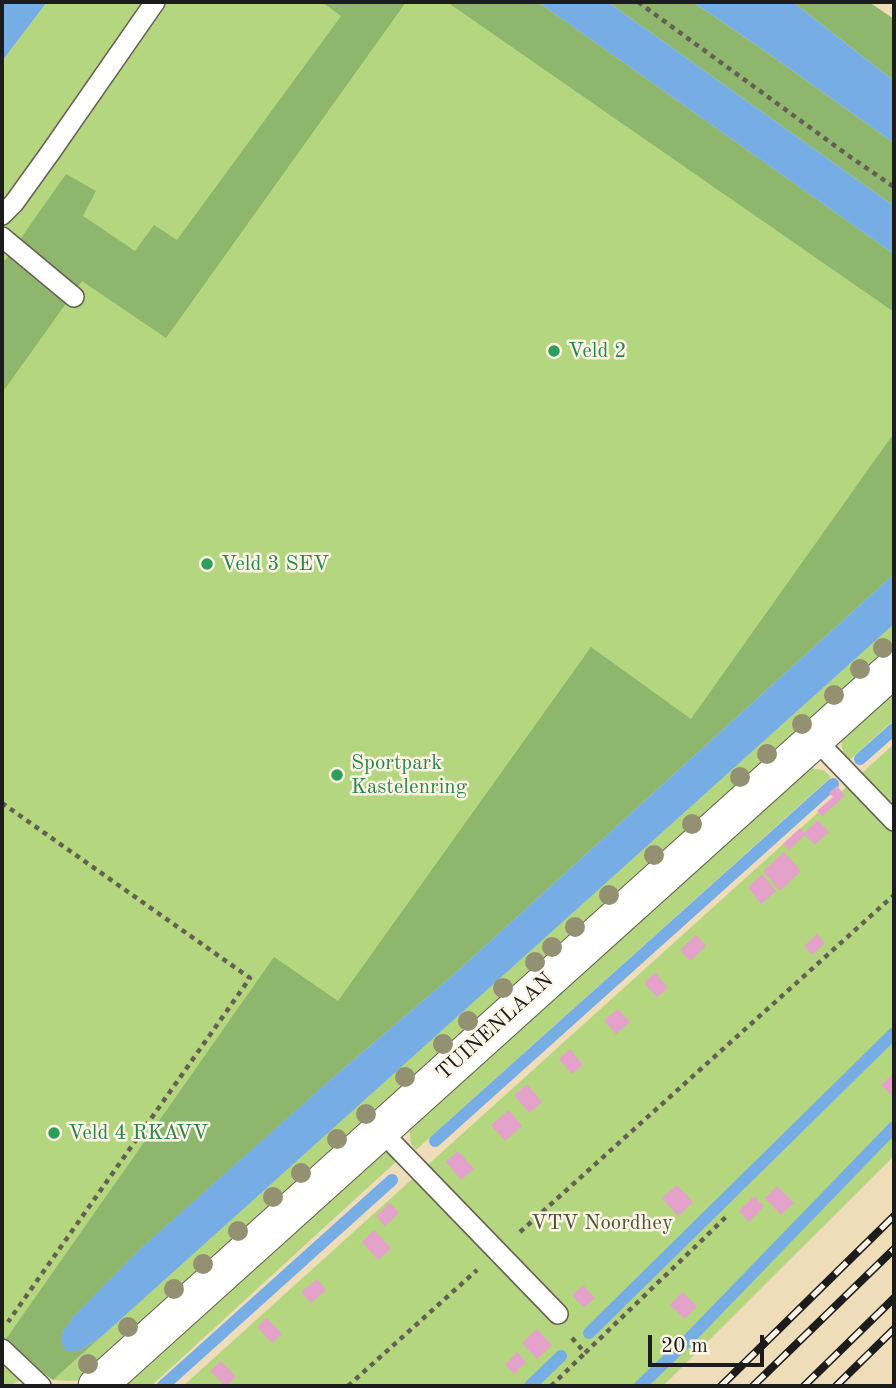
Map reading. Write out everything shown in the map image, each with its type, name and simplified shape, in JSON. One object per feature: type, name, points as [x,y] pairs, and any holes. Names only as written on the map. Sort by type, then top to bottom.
[{"type":"street","name":"TUINENLAAN","points":[[97,1386],[894,668]]},
{"type":"lane","points":[[2,215],[50,153],[155,2]]},
{"type":"lane","points":[[2,237],[74,297]]},
{"type":"lane","points":[[815,738],[894,821]]},
{"type":"lane","points":[[381,1131],[558,1314]]},
{"type":"lane","points":[[2,1349],[41,1386]]},
{"type":"path","points":[[638,2],[894,187]]},
{"type":"path","points":[[2,803],[250,978],[2,1332]]},
{"type":"path","points":[[348,1386],[894,895]]},
{"type":"path","points":[[551,1386],[727,1216]]},
{"type":"path","points":[[558,1314],[560,1325],[585,1353]]},
{"type":"green space","name":"Sportpark Kastelenring","points":[[47,2],[538,2],[894,254],[894,574],[452,976],[337,1074],[62,1333],[29,1374],[11,1385],[2,1386],[2,61]]},
{"type":"green space","points":[[322,2],[406,2],[166,338],[82,281],[2,393],[2,263],[66,174],[96,191],[83,216],[135,251],[154,225],[177,240],[341,16]]},
{"type":"green space","points":[[447,2],[538,2],[894,254],[894,312]]},
{"type":"green space","points":[[608,2],[693,2],[894,143],[894,206]]},
{"type":"green space","points":[[793,2],[869,2],[894,19],[894,81]]},
{"type":"green space","points":[[894,433],[894,574],[452,976],[140,1249],[73,1317],[62,1333],[81,1350],[101,1337],[53,1380],[36,1368],[6,1339],[274,957],[338,1001],[591,647],[691,719]]},
{"type":"green space","points":[[894,624],[894,649],[83,1380],[53,1380]]},
{"type":"green space","points":[[894,688],[894,720],[847,762],[840,737]]},
{"type":"green space","name":"VTV Noordhey","points":[[894,744],[894,1156],[663,1386],[183,1386]]},
{"type":"green space","points":[[809,768],[823,770],[831,777],[416,1150],[411,1144],[409,1127]]},
{"type":"green space","points":[[381,1152],[395,1155],[399,1159],[151,1386],[118,1386]]},
{"type":"water","points":[[2,2],[47,2],[2,61]]},
{"type":"water","points":[[538,2],[608,2],[894,206],[894,254]]},
{"type":"water","points":[[693,2],[793,2],[894,81],[894,143],[762,49]]},
{"type":"water","points":[[894,574],[894,624],[101,1337],[81,1350],[68,1352],[62,1345],[62,1333],[73,1317],[140,1249],[452,976]]},
{"type":"building","points":[[837,786],[845,796],[822,816],[817,811],[833,797],[829,793]]},
{"type":"building","points":[[818,820],[829,832],[815,845],[805,835],[789,850],[783,844],[800,828],[804,833]]},
{"type":"building","points":[[784,852],[801,871],[780,891],[763,871]]},
{"type":"building","points":[[762,874],[776,891],[761,904],[748,887]]},
{"type":"building","points":[[817,934],[825,943],[812,955],[804,946]]},
{"type":"building","points":[[696,935],[706,946],[690,961],[680,950]]},
{"type":"building","points":[[655,972],[668,988],[657,997],[644,983]]},
{"type":"building","points":[[618,1009],[630,1022],[616,1034],[604,1020]]},
{"type":"building","points":[[570,1049],[583,1065],[572,1074],[559,1059]]},
{"type":"building","points":[[894,1075],[894,1097],[881,1085]]},
{"type":"building","points":[[527,1084],[542,1102],[529,1113],[514,1095]]},
{"type":"building","points":[[509,1110],[522,1126],[505,1141],[491,1125]]},
{"type":"building","points":[[458,1151],[474,1169],[461,1180],[446,1162]]},
{"type":"building","points":[[677,1185],[693,1202],[678,1216],[662,1198]]},
{"type":"building","points":[[777,1186],[794,1203],[781,1215],[765,1198]]},
{"type":"building","points":[[754,1196],[764,1206],[749,1222],[739,1211]]},
{"type":"building","points":[[390,1203],[399,1213],[385,1226],[376,1216]]},
{"type":"building","points":[[374,1230],[391,1248],[378,1260],[362,1242]]},
{"type":"building","points":[[317,1279],[326,1290],[311,1303],[301,1292]]},
{"type":"building","points":[[583,1285],[595,1298],[584,1308],[572,1295]]},
{"type":"building","points":[[682,1292],[697,1306],[685,1319],[670,1305]]},
{"type":"building","points":[[267,1318],[282,1334],[272,1343],[257,1327]]},
{"type":"building","points":[[537,1329],[552,1345],[537,1359],[522,1343]]},
{"type":"building","points":[[517,1352],[526,1362],[514,1374],[505,1365]]},
{"type":"building","points":[[221,1361],[236,1377],[226,1386],[210,1371]]},
{"type":"waterway","points":[[860,759],[894,729]]},
{"type":"waterway","points":[[435,1141],[833,784]]},
{"type":"waterway","points":[[589,1333],[894,1033]]},
{"type":"waterway","points":[[640,1386],[894,1127]]},
{"type":"waterway","points":[[163,1386],[392,1180]]},
{"type":"waterway","points":[[530,1386],[561,1356]]},
{"type":"railway","points":[[721,1386],[894,1216]]},
{"type":"railway","points":[[753,1386],[894,1249]]},
{"type":"railway","points":[[804,1386],[894,1298]]},
{"type":"railway","points":[[836,1386],[894,1329]]},
{"type":"place","name":"Veld 2","points":[[554,351]]},
{"type":"place","name":"Veld 3 SEV","points":[[207,564]]},
{"type":"place","name":"Sportpark Kastelenring","points":[[337,775]]},
{"type":"place","name":"Veld 4 RKAVV","points":[[54,1133]]}]
